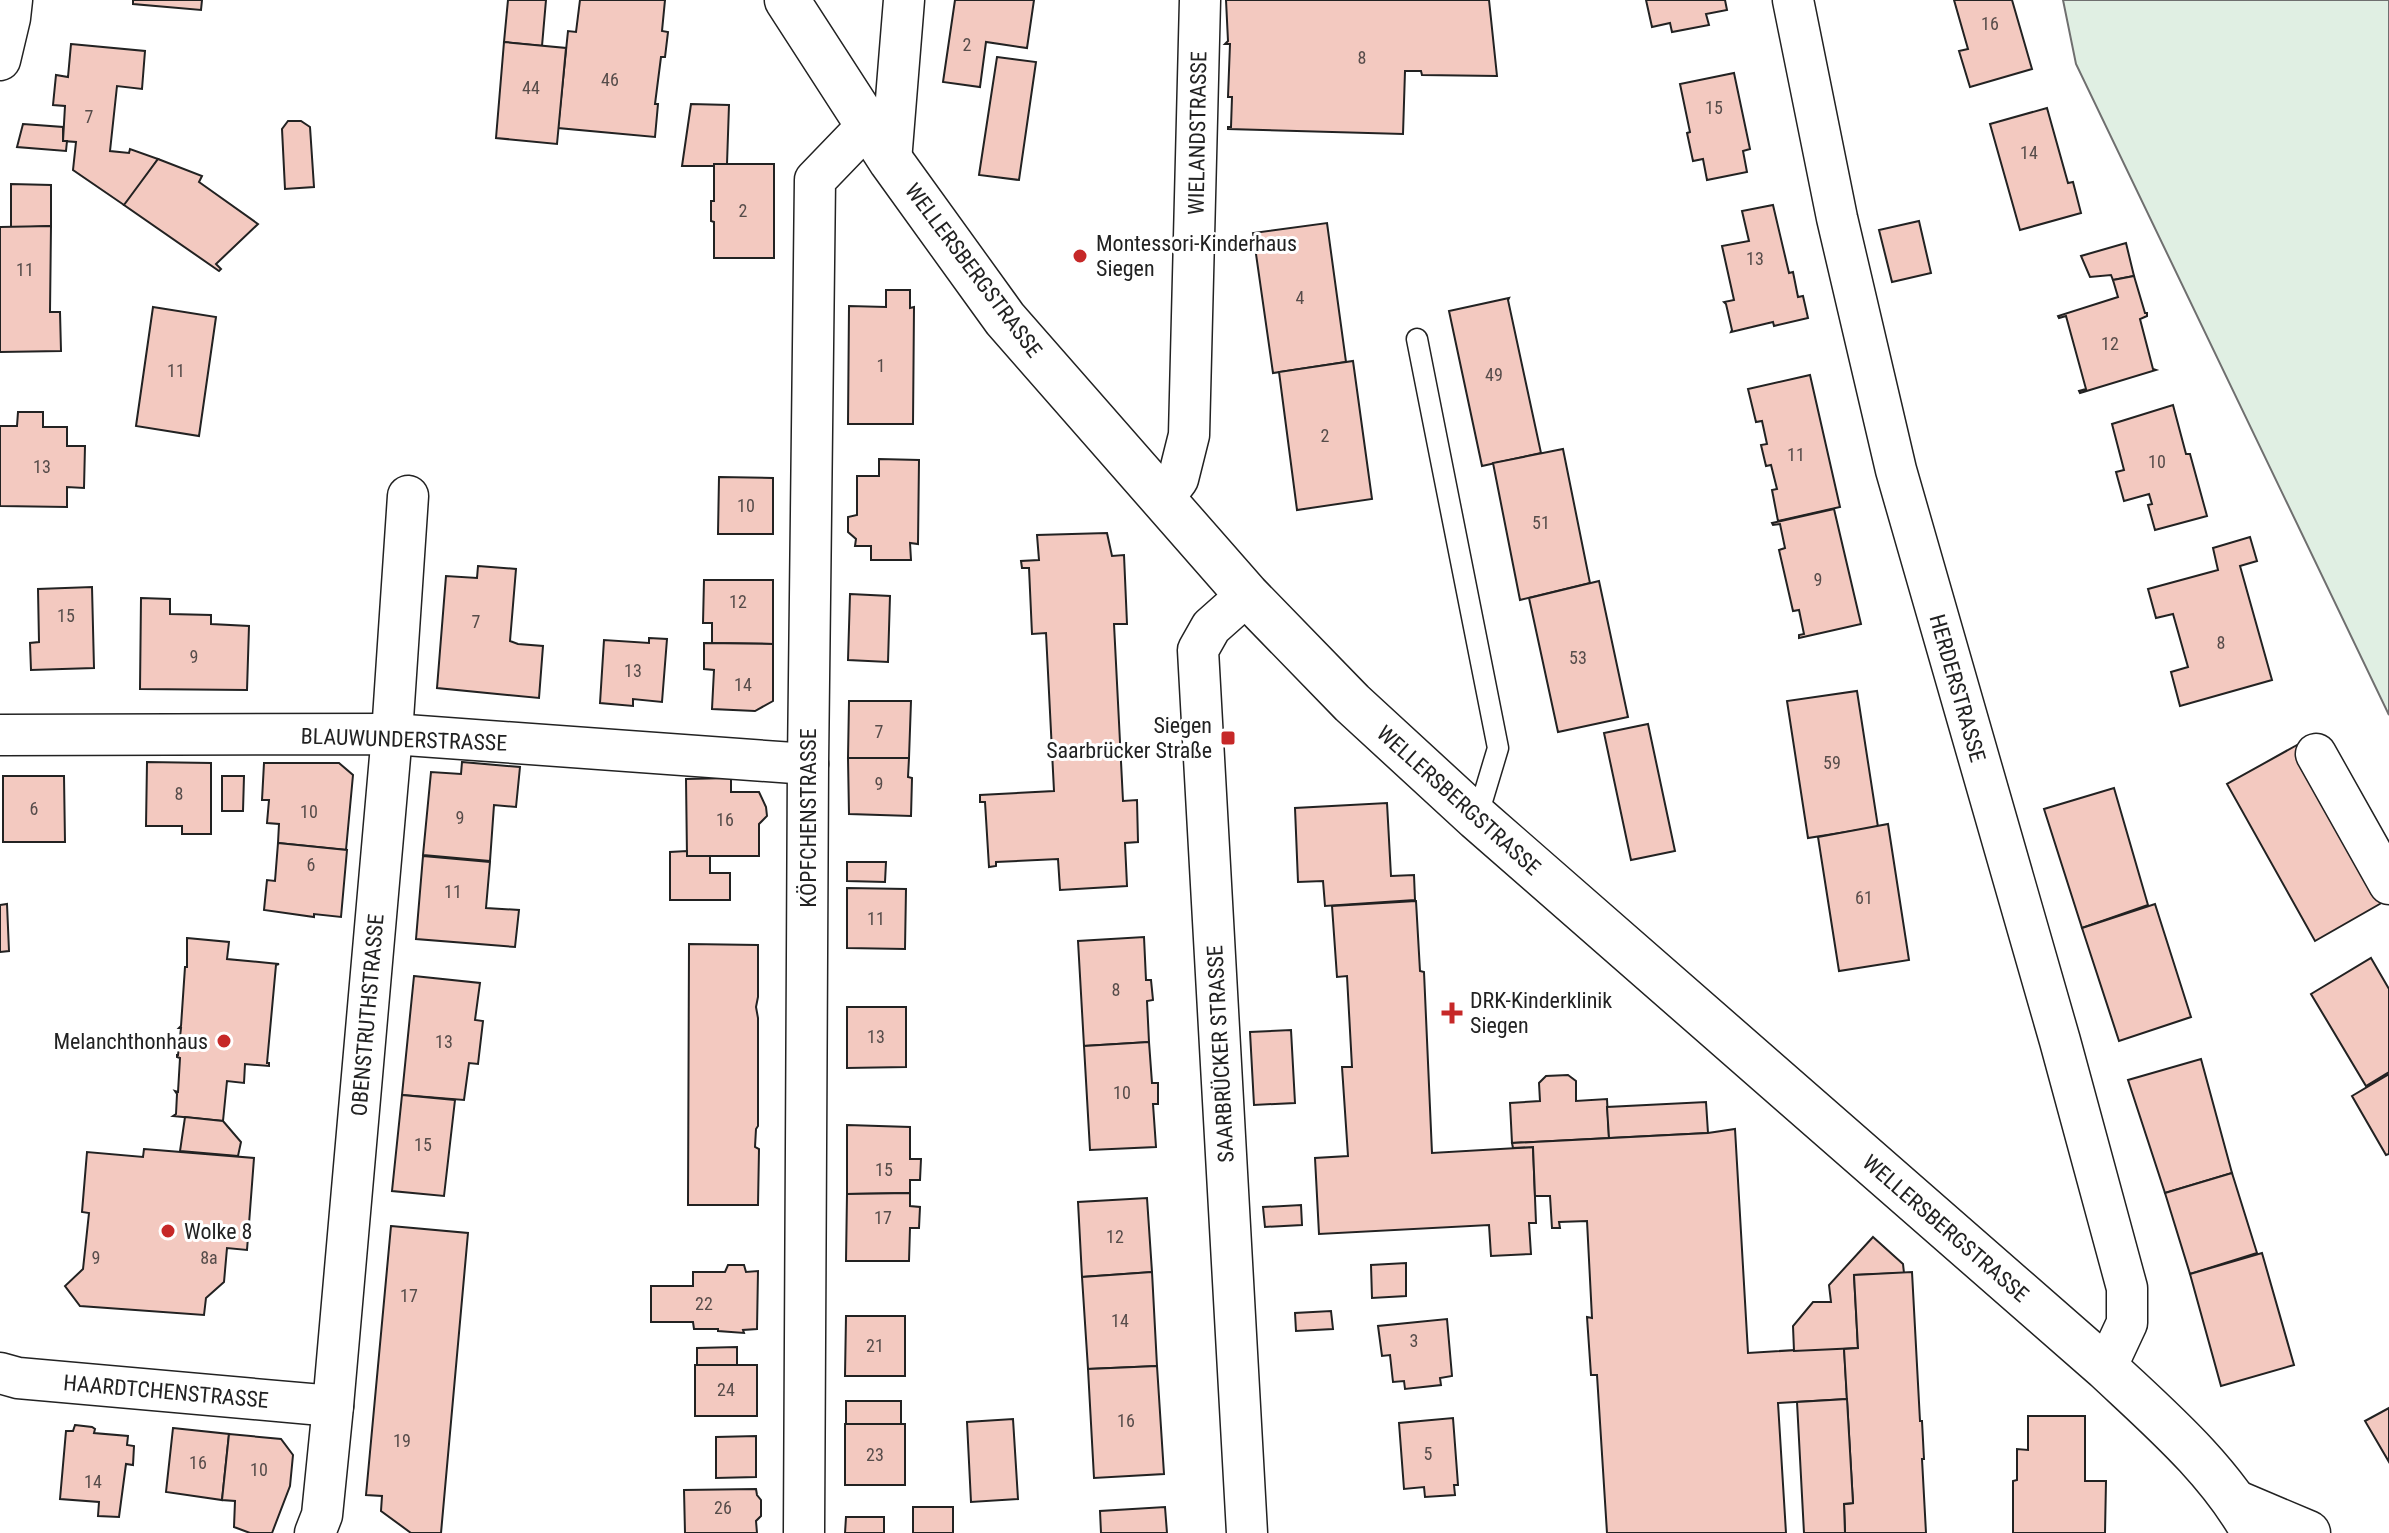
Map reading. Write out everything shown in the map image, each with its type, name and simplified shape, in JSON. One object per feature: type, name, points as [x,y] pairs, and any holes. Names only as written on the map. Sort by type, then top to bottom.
[{"type":"street","points":[[0,60],[12,0]]},
{"type":"street","name":"WELLERSBERGSTRASSE","points":[[787,0],[879,143],[1005,319],[1247,595],[1352,703],[1477,818],[2106,1368],[2171,1429],[2246,1518],[2308,1533]]},
{"type":"street","points":[[879,143],[904,0]]},
{"type":"street","name":"WIELANDSTRASSE","points":[[1163,499],[1178,479],[1189,435],[1200,0]]},
{"type":"street","name":"HERDERSTRASSE","points":[[1793,0],[1837,218],[1896,470],[2060,1041],[2127,1288],[2127,1323],[2106,1368]]},
{"type":"street","name":"KÖPFCHENSTRASSE","points":[[804,1533],[815,180],[879,143]]},
{"type":"street","name":"OBENSTRUTHSTRASSE","points":[[328,1527],[333,1406],[392,734],[408,496]]},
{"type":"street","name":"SAARBRÜCKER STRASSE","points":[[1247,595],[1211,627],[1198,650],[1247,1533]]},
{"type":"street","name":"BLAUWUNDERSTRASSE","points":[[0,735],[392,734],[808,764]]},
{"type":"street","points":[[2316,754],[2389,884]]},
{"type":"street","name":"HAARDTCHENSTRASSE","points":[[0,1373],[18,1378],[333,1406]]},
{"type":"lane","points":[[1417,339],[1498,748],[1477,818]]},
{"type":"green space","points":[[2063,0],[2389,0],[2389,715],[2076,64]]},
{"type":"building","points":[[133,0],[202,0],[201,10],[133,4]]},
{"type":"building","points":[[508,0],[546,0],[542,46],[504,42]]},
{"type":"building","points":[[580,0],[665,0],[662,31],[668,32],[665,57],[661,57],[655,104],[658,104],[655,137],[558,128],[568,31],[576,32]]},
{"type":"building","points":[[955,0],[1034,0],[1027,48],[986,42],[980,87],[943,82]]},
{"type":"building","points":[[1226,0],[1489,0],[1497,76],[1422,75],[1421,71],[1405,71],[1403,134],[1228,129],[1231,127],[1232,97],[1228,97],[1230,44],[1225,44],[1228,41]]},
{"type":"building","points":[[1646,0],[1725,0],[1727,10],[1706,14],[1709,25],[1672,32],[1670,23],[1652,27]]},
{"type":"building","points":[[1954,0],[2012,0],[2032,69],[1970,87],[1959,51],[1968,49]]},
{"type":"building","points":[[504,42],[566,48],[557,144],[496,138]]},
{"type":"building","points":[[71,44],[145,51],[142,89],[117,86],[110,151],[129,153],[130,149],[158,159],[127,204],[124,205],[73,170],[76,142],[63,141],[65,106],[53,105],[56,75],[68,77]]},
{"type":"building","points":[[997,57],[1036,62],[1019,180],[979,175]]},
{"type":"building","points":[[1734,73],[1750,149],[1743,151],[1747,172],[1707,180],[1703,159],[1693,161],[1680,84]]},
{"type":"building","points":[[691,104],[729,105],[727,164],[682,166]]},
{"type":"building","points":[[2047,108],[2068,183],[2073,182],[2081,213],[2020,230],[1990,124]]},
{"type":"building","points":[[288,121],[301,121],[310,127],[314,187],[285,189],[282,129]]},
{"type":"building","points":[[23,124],[63,127],[66,151],[17,147]]},
{"type":"building","points":[[158,159],[202,176],[199,182],[258,224],[216,264],[221,269],[219,271],[124,205]]},
{"type":"building","points":[[714,164],[774,164],[774,258],[714,258],[711,201],[714,201]]},
{"type":"building","points":[[11,184],[51,185],[51,226],[11,228]]},
{"type":"building","points":[[1773,205],[1789,273],[1793,272],[1798,297],[1803,296],[1808,318],[1731,332],[1724,302],[1734,300],[1722,246],[1749,241],[1742,211]]},
{"type":"building","points":[[1919,221],[1931,273],[1892,282],[1879,230]]},
{"type":"building","points":[[1327,223],[1346,362],[1273,373],[1253,233]]},
{"type":"building","points":[[51,226],[50,312],[60,312],[61,351],[0,352],[0,227]]},
{"type":"building","points":[[2126,243],[2134,276],[2113,280],[2111,275],[2090,277],[2081,256]]},
{"type":"building","points":[[2134,276],[2147,313],[2140,319],[2153,369],[2156,370],[2080,393],[2086,389],[2066,316],[2058,316],[2118,297],[2113,280]]},
{"type":"building","points":[[886,290],[910,290],[910,308],[914,307],[913,424],[848,424],[849,306],[886,307]]},
{"type":"building","points":[[1509,298],[1541,453],[1482,466],[1449,311]]},
{"type":"building","points":[[153,307],[216,317],[199,436],[136,426]]},
{"type":"building","points":[[1353,361],[1372,499],[1297,510],[1279,372]]},
{"type":"building","points":[[1810,375],[1840,507],[1778,521],[1772,490],[1777,489],[1771,465],[1766,466],[1761,445],[1767,444],[1762,421],[1756,422],[1748,389]]},
{"type":"building","points":[[2173,405],[2207,516],[2155,530],[2148,505],[2152,504],[2149,494],[2124,501],[2116,472],[2124,470],[2112,424]]},
{"type":"building","points":[[18,412],[43,412],[43,427],[67,427],[67,446],[85,446],[84,488],[67,487],[67,507],[0,506],[0,426],[17,426]]},
{"type":"building","points":[[1563,449],[1590,583],[1520,600],[1493,463]]},
{"type":"building","points":[[879,459],[919,460],[918,544],[910,543],[911,560],[871,560],[871,546],[855,546],[856,539],[848,532],[848,517],[857,515],[857,476],[879,476]]},
{"type":"building","points":[[719,477],[773,478],[773,534],[718,534]]},
{"type":"building","points":[[1834,509],[1861,624],[1799,638],[1804,634],[1799,610],[1793,611],[1779,550],[1785,548],[1780,524],[1772,523]]},
{"type":"building","points":[[1107,533],[1112,556],[1124,555],[1127,624],[1114,624],[1123,801],[1137,800],[1138,842],[1125,843],[1127,886],[1060,890],[1058,859],[996,862],[996,866],[989,867],[985,802],[980,802],[980,795],[1054,791],[1046,633],[1032,634],[1029,568],[1022,568],[1021,561],[1039,560],[1037,535]]},
{"type":"building","points":[[2250,537],[2257,561],[2240,566],[2272,680],[2180,706],[2171,672],[2188,667],[2173,614],[2156,618],[2148,589],[2218,570],[2213,548]]},
{"type":"building","points":[[478,566],[516,569],[510,641],[543,646],[539,698],[437,688],[446,576],[477,578]]},
{"type":"building","points":[[704,580],[773,580],[773,644],[712,643],[712,623],[703,623]]},
{"type":"building","points":[[1599,581],[1628,717],[1558,732],[1529,598]]},
{"type":"building","points":[[92,587],[94,668],[31,670],[30,643],[39,642],[38,589]]},
{"type":"building","points":[[850,594],[890,596],[888,662],[848,660]]},
{"type":"building","points":[[141,598],[170,599],[170,614],[211,615],[211,624],[249,626],[247,690],[140,689]]},
{"type":"building","points":[[649,638],[667,639],[662,702],[633,699],[633,706],[600,703],[604,640],[649,643]]},
{"type":"building","points":[[704,643],[773,644],[773,701],[755,711],[712,709],[714,670],[704,669]]},
{"type":"building","points":[[1857,691],[1878,827],[1808,838],[1787,701]]},
{"type":"building","points":[[849,701],[911,701],[909,758],[848,758]]},
{"type":"building","points":[[1648,724],[1675,851],[1631,860],[1604,733]]},
{"type":"building","points":[[2297,745],[2385,901],[2315,941],[2227,784]]},
{"type":"building","points":[[848,758],[909,758],[911,816],[849,814]]},
{"type":"building","points":[[147,762],[211,763],[211,834],[182,834],[182,826],[146,826]]},
{"type":"building","points":[[462,762],[520,767],[516,807],[494,805],[490,861],[423,855],[431,772],[461,774]]},
{"type":"building","points":[[264,763],[339,763],[353,775],[346,850],[278,843],[279,824],[267,823],[269,800],[262,800]]},
{"type":"building","points":[[3,776],[64,776],[65,842],[3,842]]},
{"type":"building","points":[[222,776],[244,776],[243,811],[222,811]]},
{"type":"building","points":[[731,778],[731,792],[759,792],[766,807],[767,816],[759,824],[759,856],[687,856],[686,779]]},
{"type":"building","points":[[2114,788],[2148,905],[2082,928],[2044,809]]},
{"type":"building","points":[[1387,803],[1391,876],[1414,875],[1415,900],[1325,906],[1323,881],[1298,882],[1295,808]]},
{"type":"building","points":[[1888,824],[1909,960],[1839,971],[1818,837]]},
{"type":"building","points":[[278,843],[347,850],[341,917],[314,914],[314,917],[264,910],[267,880],[275,881]]},
{"type":"building","points":[[687,851],[687,856],[710,856],[710,873],[730,873],[730,900],[670,900],[670,852]]},
{"type":"building","points":[[423,856],[490,862],[486,908],[519,910],[515,947],[416,939]]},
{"type":"building","points":[[847,862],[886,862],[885,882],[847,881]]},
{"type":"building","points":[[847,888],[906,889],[905,949],[847,948]]},
{"type":"building","points":[[1416,901],[1420,971],[1424,972],[1432,1153],[1533,1147],[1536,1223],[1529,1223],[1531,1254],[1491,1256],[1489,1225],[1319,1234],[1315,1158],[1348,1156],[1342,1067],[1352,1067],[1347,976],[1337,977],[1332,906]]},
{"type":"building","points":[[7,904],[9,951],[0,952],[0,905]]},
{"type":"building","points":[[2155,904],[2191,1017],[2119,1041],[2082,928]]},
{"type":"building","points":[[1144,937],[1146,980],[1151,980],[1153,1000],[1147,1001],[1149,1042],[1084,1046],[1078,941]]},
{"type":"building","name":"Melanchthonhaus","points":[[187,938],[229,942],[227,959],[279,964],[276,965],[269,1066],[245,1064],[244,1083],[227,1081],[223,1121],[173,1116],[176,1114],[175,1091],[178,1092],[180,1058],[177,1055],[187,967]]},
{"type":"building","points":[[689,944],[758,945],[758,1126],[755,1147],[759,1149],[758,1205],[688,1205]]},
{"type":"building","points":[[2371,958],[2389,989],[2389,1072],[2366,1086],[2311,994]]},
{"type":"building","points":[[414,976],[480,983],[475,1020],[483,1021],[478,1064],[469,1063],[464,1100],[402,1095]]},
{"type":"building","points":[[847,1007],[906,1007],[906,1067],[847,1068]]},
{"type":"building","points":[[1291,1030],[1295,1103],[1254,1105],[1250,1032]]},
{"type":"building","points":[[1149,1042],[1152,1083],[1158,1083],[1158,1104],[1153,1104],[1156,1147],[1090,1150],[1084,1046]]},
{"type":"building","points":[[2201,1059],[2232,1173],[2165,1193],[2128,1080]]},
{"type":"building","points":[[2389,1074],[2389,1154],[2386,1155],[2352,1096]]},
{"type":"building","points":[[1568,1075],[1576,1081],[1576,1101],[1607,1099],[1609,1138],[1512,1143],[1510,1103],[1540,1101],[1539,1083],[1546,1076]]},
{"type":"building","points":[[402,1095],[455,1100],[444,1196],[392,1191]]},
{"type":"building","points":[[1706,1102],[1708,1133],[1609,1138],[1607,1107]]},
{"type":"building","points":[[185,1117],[223,1121],[241,1142],[238,1156],[180,1151]]},
{"type":"building","points":[[847,1125],[910,1127],[910,1159],[921,1159],[920,1180],[910,1180],[910,1193],[847,1194]]},
{"type":"building","points":[[1735,1129],[1748,1353],[1844,1347],[1847,1399],[1778,1403],[1786,1533],[1607,1533],[1597,1375],[1591,1375],[1587,1317],[1592,1318],[1587,1221],[1559,1222],[1560,1228],[1552,1228],[1550,1196],[1535,1196],[1533,1147],[1513,1148],[1512,1143]]},
{"type":"building","name":"Wolke 8","points":[[144,1149],[254,1158],[247,1250],[227,1248],[224,1282],[206,1298],[204,1315],[80,1306],[65,1286],[83,1269],[89,1213],[82,1212],[87,1152],[143,1157]]},
{"type":"building","points":[[2232,1173],[2257,1253],[2190,1274],[2165,1193]]},
{"type":"building","points":[[910,1193],[910,1206],[920,1207],[919,1228],[910,1228],[909,1261],[846,1261],[847,1194]]},
{"type":"building","points":[[1147,1198],[1152,1272],[1082,1277],[1078,1202]]},
{"type":"building","points":[[1301,1205],[1302,1225],[1265,1227],[1263,1207]]},
{"type":"building","points":[[391,1226],[468,1233],[441,1533],[411,1533],[381,1511],[382,1496],[366,1495]]},
{"type":"building","points":[[1873,1237],[1903,1264],[1904,1273],[1854,1275],[1858,1348],[1794,1351],[1793,1326],[1813,1302],[1831,1302],[1829,1285]]},
{"type":"building","points":[[2262,1253],[2294,1365],[2221,1386],[2190,1274]]},
{"type":"building","points":[[1406,1263],[1406,1296],[1372,1298],[1371,1265]]},
{"type":"building","points":[[728,1265],[744,1265],[746,1272],[758,1271],[757,1329],[743,1330],[744,1333],[694,1329],[693,1322],[651,1322],[651,1286],[693,1286],[693,1272],[725,1272]]},
{"type":"building","points":[[1152,1272],[1157,1366],[1088,1369],[1082,1277]]},
{"type":"building","points":[[1912,1272],[1926,1533],[1845,1533],[1844,1504],[1853,1503],[1844,1349],[1858,1348],[1854,1275]]},
{"type":"building","points":[[1331,1311],[1333,1329],[1296,1331],[1295,1313]]},
{"type":"building","points":[[846,1316],[905,1316],[905,1376],[845,1376]]},
{"type":"building","points":[[1447,1319],[1452,1376],[1440,1378],[1441,1385],[1405,1389],[1404,1381],[1393,1382],[1390,1355],[1382,1356],[1378,1326]]},
{"type":"building","points":[[737,1347],[737,1365],[697,1365],[697,1348]]},
{"type":"building","points":[[695,1365],[757,1365],[757,1416],[695,1416]]},
{"type":"building","points":[[1157,1366],[1164,1474],[1094,1478],[1088,1369]]},
{"type":"building","points":[[1847,1399],[1853,1503],[1844,1504],[1845,1533],[1804,1533],[1797,1402]]},
{"type":"building","points":[[846,1401],[901,1401],[901,1424],[846,1424]]},
{"type":"building","points":[[2389,1408],[2389,1462],[2365,1421]]},
{"type":"building","points":[[2028,1416],[2085,1416],[2085,1481],[2106,1481],[2105,1533],[2013,1533],[2013,1481],[2017,1480],[2017,1449],[2028,1450]]},
{"type":"building","points":[[1453,1418],[1458,1485],[1454,1485],[1455,1495],[1425,1497],[1424,1487],[1404,1489],[1399,1423]]},
{"type":"building","points":[[1013,1419],[1018,1499],[971,1502],[967,1422]]},
{"type":"building","points":[[845,1424],[905,1424],[905,1485],[845,1485]]},
{"type":"building","points":[[75,1425],[92,1427],[94,1433],[128,1436],[127,1445],[134,1446],[133,1465],[126,1464],[119,1517],[98,1516],[99,1502],[60,1499],[66,1431],[73,1431]]},
{"type":"building","points":[[173,1428],[229,1434],[222,1500],[166,1492]]},
{"type":"building","points":[[229,1434],[281,1439],[293,1455],[290,1486],[272,1533],[250,1533],[234,1527],[235,1501],[222,1500]]},
{"type":"building","points":[[756,1436],[756,1477],[716,1478],[716,1437]]},
{"type":"building","points":[[756,1489],[761,1500],[761,1516],[756,1521],[757,1533],[685,1533],[684,1490]]},
{"type":"building","points":[[913,1507],[953,1507],[953,1533],[913,1533]]},
{"type":"building","points":[[1165,1507],[1167,1533],[1101,1533],[1100,1511]]},
{"type":"building","points":[[846,1517],[884,1517],[884,1533],[845,1533]]},
{"type":"place","name":"Montessori-Kinderhaus Siegen","points":[[1080,256]]},
{"type":"place","name":"Siegen Saarbrücker Straße","points":[[1228,738]]},
{"type":"place","name":"DRK-Kinderklinik Siegen","points":[[1452,1013]]},
{"type":"place","name":"Melanchthonhaus","points":[[224,1041]]},
{"type":"place","name":"Wolke 8","points":[[168,1231]]}]
